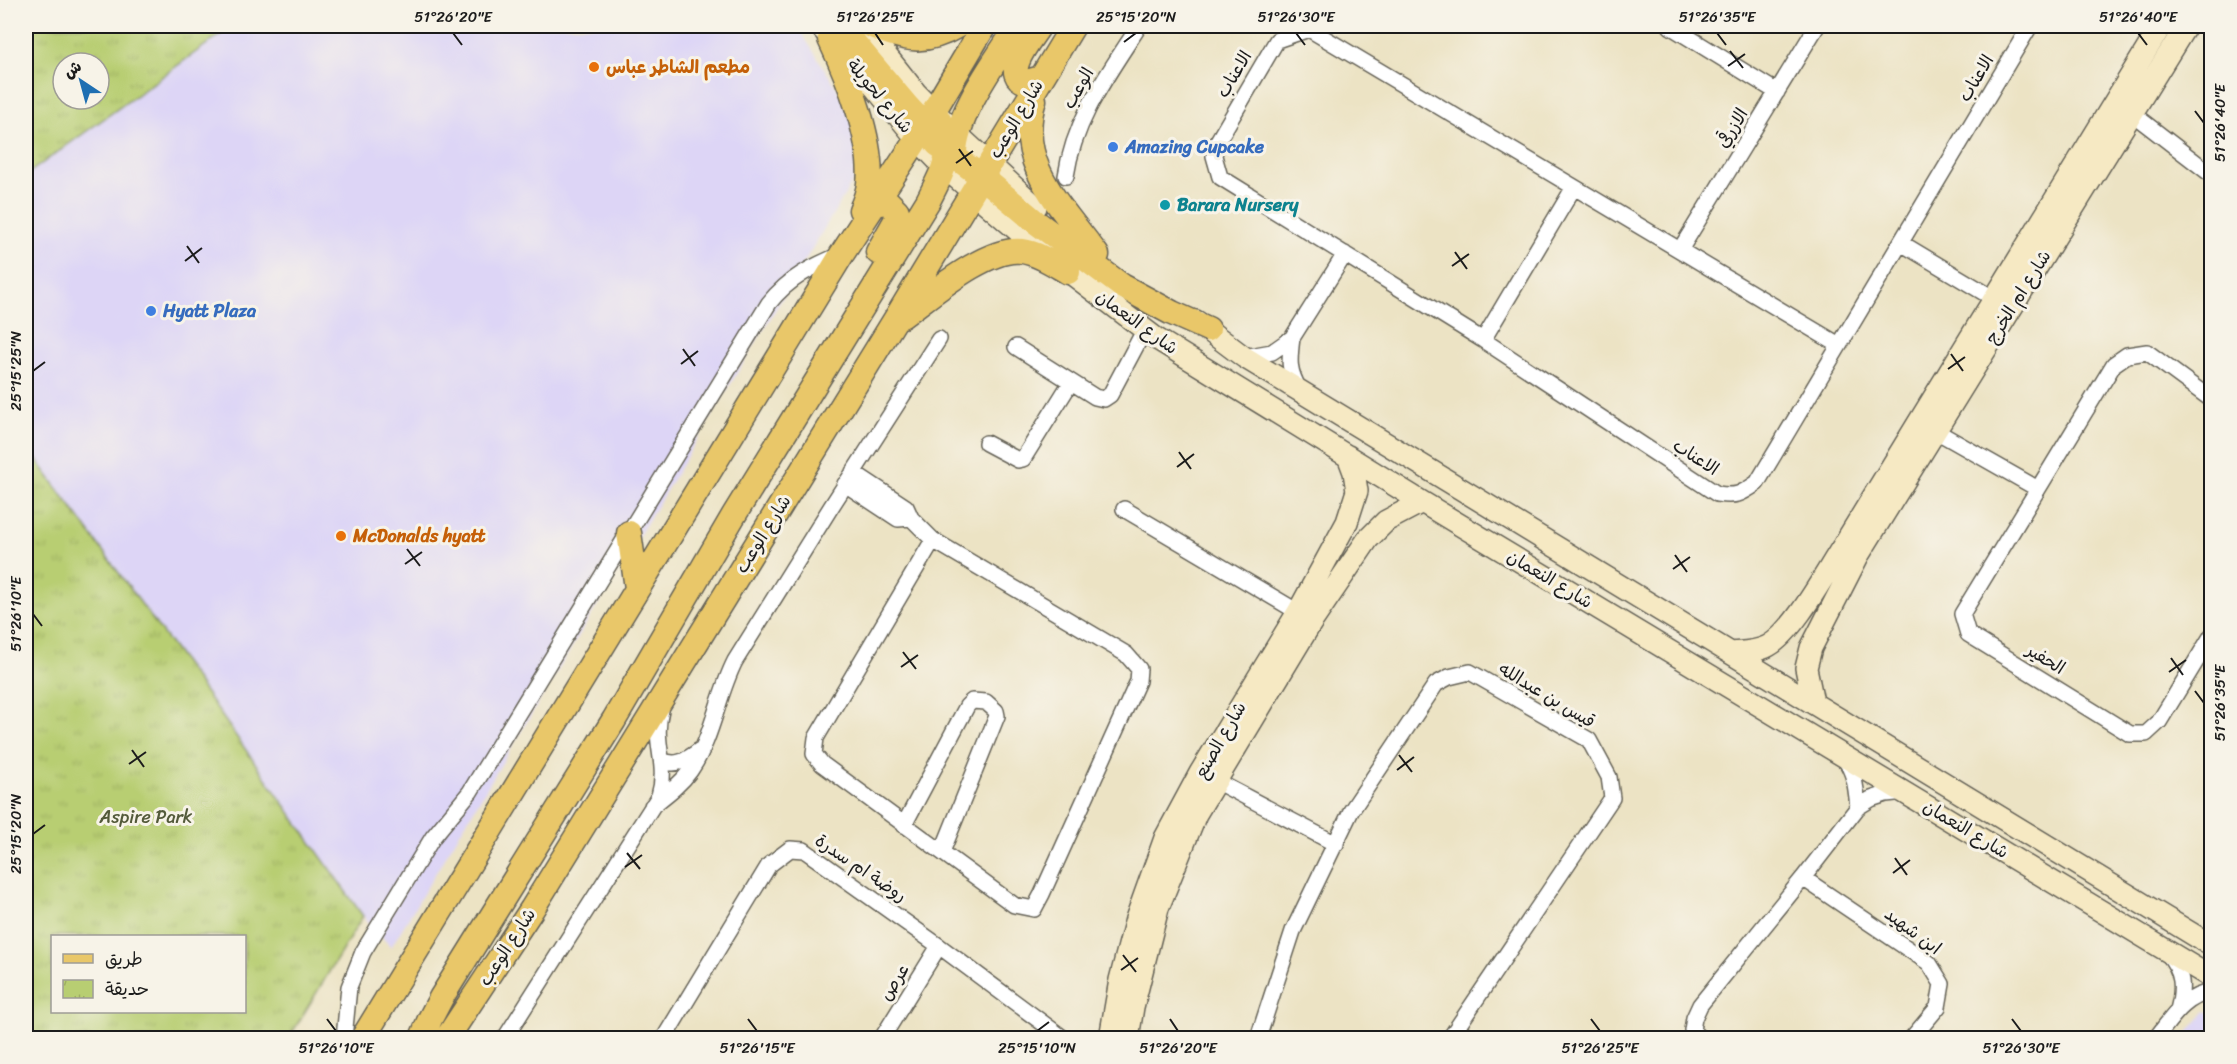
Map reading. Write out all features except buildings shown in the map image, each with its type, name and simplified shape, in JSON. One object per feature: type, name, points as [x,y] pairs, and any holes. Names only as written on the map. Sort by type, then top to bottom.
[{"type":"main road","points":[[872,26],[901,37],[922,39],[957,26]]},
{"type":"main road","points":[[363,1038],[637,588],[842,254],[925,125],[984,26]]},
{"type":"main road","points":[[422,1038],[441,998],[614,720],[734,516],[921,215],[951,152],[970,104],[1018,26]]},
{"type":"main road","points":[[1039,26],[1017,62],[1015,72],[1017,77],[1026,82],[1041,78]]},
{"type":"main road","name":"شارع الوعب","points":[[447,1038],[532,909],[895,320],[1073,26]]},
{"type":"main road","points":[[830,30],[925,125],[931,141],[951,152],[1037,223],[1122,286],[1208,329]]},
{"type":"main road","points":[[830,30],[854,99],[866,143],[870,170],[868,195],[842,254]]},
{"type":"main road","points":[[1041,78],[1030,113],[1028,130],[1032,155],[1043,180],[1097,255]]},
{"type":"main road","points":[[614,720],[617,698],[631,660],[896,223],[897,211],[893,205],[888,202],[875,204]]},
{"type":"main road","points":[[895,320],[979,262],[996,254],[1022,251],[1068,272]]},
{"type":"main road","points":[[629,533],[637,588]]},
{"type":"street","name":"شارع لحويلة","points":[[863,26],[916,93],[925,125]]},
{"type":"street","name":"الوعب","points":[[1066,176],[1069,156],[1082,118],[1139,26]]},
{"type":"street","points":[[1670,26],[1777,92]]},
{"type":"street","name":"الازرقي","points":[[1680,250],[1817,26]]},
{"type":"street","name":"الاعناب","points":[[1839,345],[1310,29],[1292,33],[1277,40],[1216,144],[1214,156],[1220,177],[1483,340],[1717,494],[1732,496],[1758,483],[2030,26]]},
{"type":"street","name":"شارع ام الخرج","points":[[2123,107],[2161,26]]},
{"type":"street","name":"شارع ام الخرج","points":[[1731,653],[1752,651],[1768,646],[1784,633],[1927,426],[2123,107],[2186,26]]},
{"type":"street","points":[[2123,107],[2211,175]]},
{"type":"street","points":[[925,125],[951,152]]},
{"type":"street","name":"شارع النعمان","points":[[981,178],[1041,212],[1097,255],[1208,329],[1244,357],[2207,941]]},
{"type":"street","name":"شارع النعمان","points":[[981,178],[1068,272],[1145,329],[1422,502],[2211,978]]},
{"type":"street","points":[[1483,340],[1574,187]]},
{"type":"street","points":[[1901,243],[2002,304]]},
{"type":"street","points":[[344,1038],[349,987],[363,952],[433,837],[470,792],[769,303],[799,274],[842,254]]},
{"type":"street","points":[[1244,357],[1272,352],[1292,338],[1345,254]]},
{"type":"street","points":[[1016,347],[1095,397],[1104,399],[1110,395],[1145,329]]},
{"type":"street","points":[[1292,338],[1289,363],[1300,391]]},
{"type":"street","points":[[652,806],[683,780],[690,771],[702,748],[735,661],[939,339]]},
{"type":"street","name":"الحفير","points":[[2211,400],[2147,352],[2127,355],[2114,364],[1962,614],[1968,634],[2130,734],[2146,734],[2159,722],[2211,635]]},
{"type":"street","points":[[986,443],[1018,460],[1023,459],[1071,382]]},
{"type":"street","points":[[1927,426],[2038,489]]},
{"type":"street","name":"شارع ام الخرج","points":[[1813,702],[1806,668],[1811,648],[1927,426]]},
{"type":"street","name":"شارع الصنع","points":[[1128,1038],[1133,1007],[1158,908],[1196,814],[1208,777],[1347,522],[1357,491],[1354,472],[1348,456]]},
{"type":"street","points":[[849,478],[906,507],[911,518],[933,540],[1126,654],[1139,669],[1138,681],[1034,909],[1014,905],[822,764],[814,754],[816,738],[933,540]]},
{"type":"street","name":"شارع الصنع","points":[[1110,1038],[1120,980],[1136,920],[1165,838],[1368,539],[1386,521],[1422,502]]},
{"type":"street","points":[[1124,509],[1298,612]]},
{"type":"street","name":"قيس بن عبدالله","points":[[1262,1036],[1293,931],[1351,811],[1436,684],[1449,677],[1470,672],[1589,740],[1609,777],[1612,798],[1450,1038]]},
{"type":"street","points":[[505,1038],[659,796],[663,784],[657,730],[668,687]]},
{"type":"street","points":[[904,825],[967,706],[972,701],[986,702],[996,711],[997,716],[942,852]]},
{"type":"street","points":[[662,760],[674,764],[681,762],[702,748]]},
{"type":"street","points":[[1840,753],[1851,767],[1856,783],[1858,807]]},
{"type":"street","points":[[1208,777],[1336,844]]},
{"type":"street","points":[[1699,1038],[1692,1030],[1700,1005],[1858,807],[1886,794],[1905,792]]},
{"type":"street","name":"روضة ام سدرة","points":[[664,1038],[769,865],[790,849],[804,850],[1063,1038]]},
{"type":"street","name":"ابن شهيد","points":[[1803,878],[1929,963],[1942,984],[1938,1007],[1912,1038]]},
{"type":"street","name":"عرص","points":[[882,1038],[939,946]]},
{"type":"street","points":[[2161,946],[2176,964],[2180,975],[2182,995],[2178,1010]]},
{"type":"street","points":[[2156,1038],[2178,1010],[2197,995],[2211,992]]},
{"type":"shaded area","points":[[232,26],[797,26],[874,146],[391,947],[363,916],[193,675],[26,445],[26,175]]},
{"type":"shaded area","points":[[2206,1011],[2211,1014],[2211,1038],[2183,1038]]},
{"type":"green space","points":[[26,26],[232,26],[26,175]]},
{"type":"green space","name":"Aspire Park","points":[[26,445],[193,675],[363,916],[289,1038],[26,1038]]},
{"type":"place","name":"مطعم الشاطر عباس","points":[[594,67]]},
{"type":"place","name":"Amazing Cupcake","points":[[1113,147]]},
{"type":"place","name":"Barara Nursery","points":[[1165,205]]},
{"type":"place","name":"Hyatt Plaza","points":[[151,311]]},
{"type":"place","name":"McDonalds hyatt","points":[[341,536]]}]
